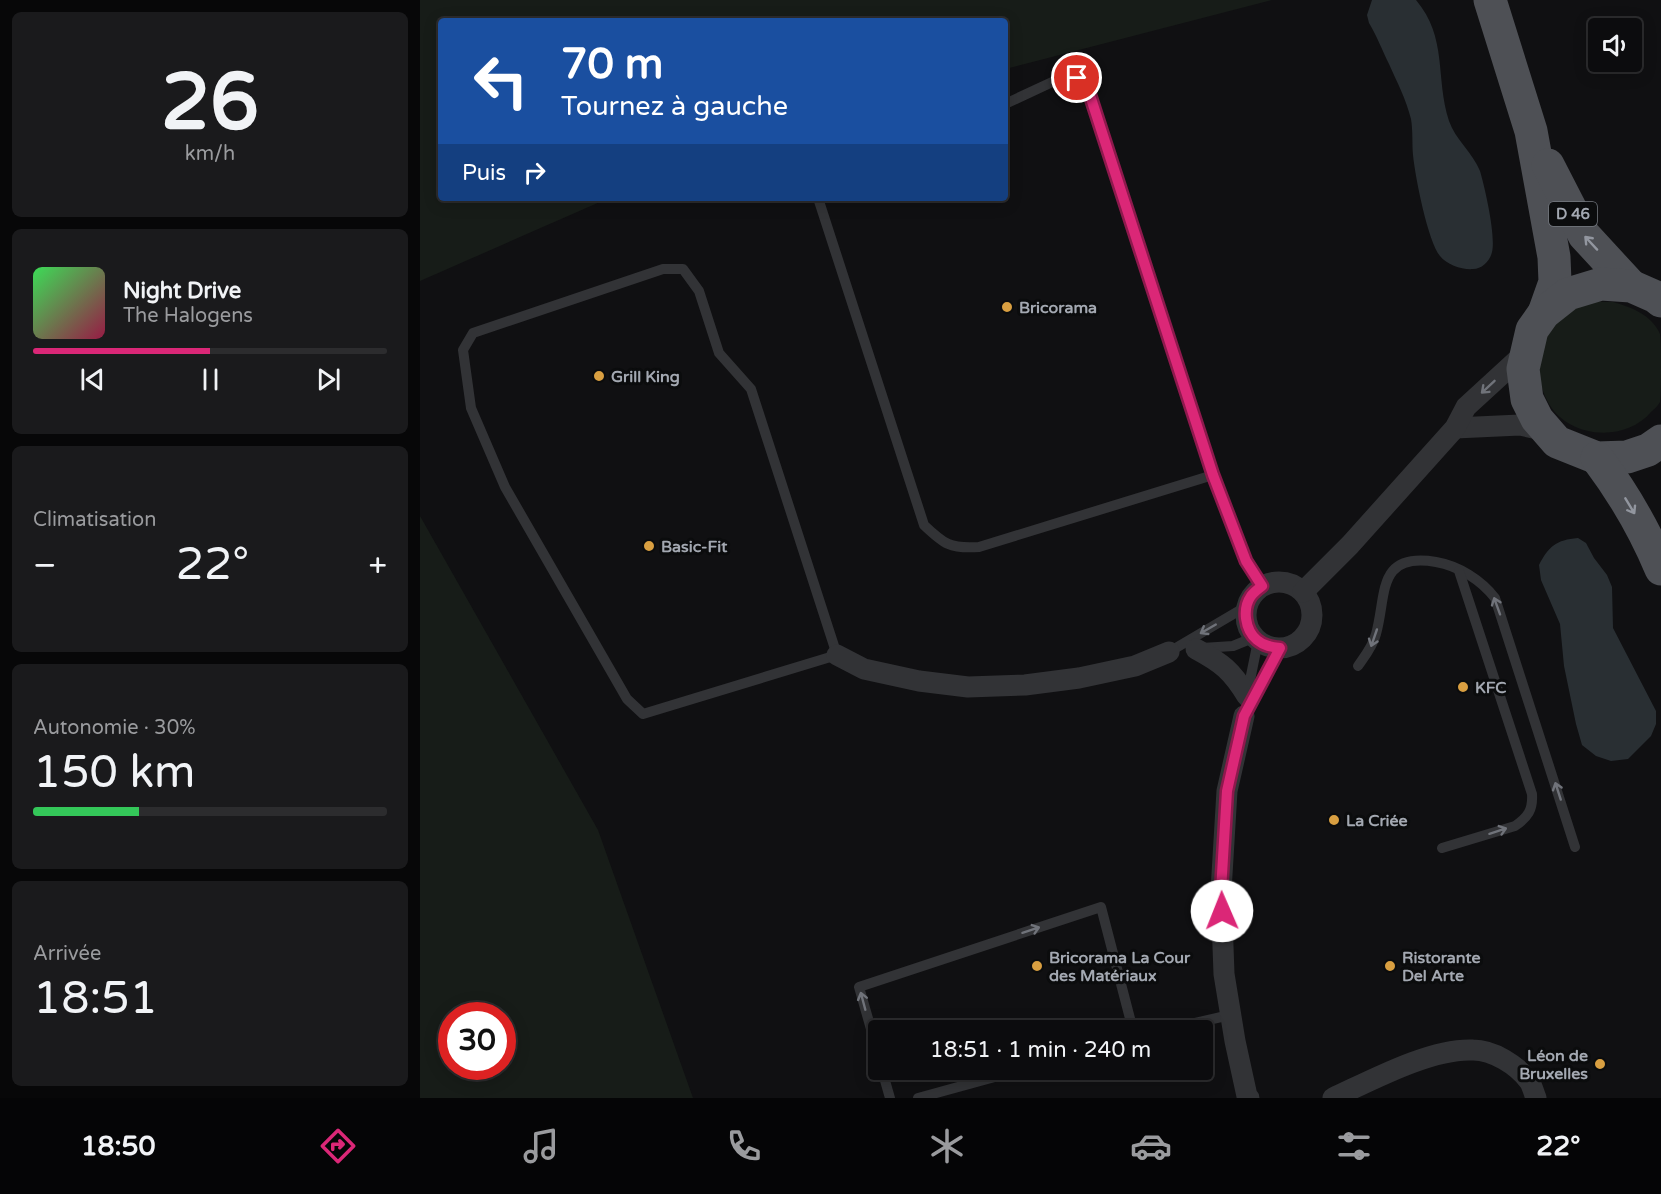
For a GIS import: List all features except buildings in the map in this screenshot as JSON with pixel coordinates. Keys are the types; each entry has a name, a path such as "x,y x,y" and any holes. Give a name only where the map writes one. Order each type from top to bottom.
{"main road":[{"name":"D 46","path":"1490,0 1531,131 1554,257 1555,282 1544,313"},
{"name":"D 46","path":"1531,131 1584,235 1631,286"},
{"path":"1661,301 1631,286 1601,284 1568,294 1544,313 1532,330 1522,369 1527,399 1537,419 1557,442 1597,458 1627,457 1648,450 1661,441"},
{"path":"1597,458 1618,486 1646,533 1661,569"}],"street":[{"path":"1303,592 1350,545 1455,428 1466,406 1527,350"},
{"path":"1455,428 1520,425 1547,431"},
{"path":"1276,581 1290,584 1303,592 1310,603 1312,617 1308,631 1300,639 1280,648 1268,646 1256,639 1248,628 1245,612 1250,597 1262,586 1276,581"},
{"path":"1196,649 1220,662 1237,680 1246,706 1227,791 1221,891 1224,974 1234,1041 1247,1096 1250,1098"},
{"path":"837,655 864,669 919,681 968,687 1025,685 1079,678 1135,666 1169,652"},
{"path":"1333,1098 1401,1067 1442,1054 1474,1050 1502,1058 1530,1082 1536,1098"}],"lane":[{"path":"1008,103 1063,77 1077,78 1087,86 1213,475 1246,561 1262,586"},
{"path":"819,201 924,525 939,538 958,549 979,547 1213,475"},
{"path":"663,269 683,269 699,291 719,352 751,388 837,655 643,714 627,699 505,487 471,408 463,350 473,333 663,269"},
{"path":"1358,666 1369,651 1376,633 1384,585 1391,573 1401,565 1420,560 1440,563 1473,577 1486,587 1495,598 1575,847"},
{"path":"1442,848 1515,826 1526,819 1533,806 1532,794 1459,571"},
{"path":"1169,652 1247,606"},
{"path":"1169,652 1233,646 1256,639 1246,706"},
{"path":"1246,706 1280,648"},
{"path":"869,1020 860,987 1101,908 1130,1020"},
{"path":"1208,1020 1230,1015"},
{"path":"885,1080 890,1098"},
{"path":"918,1098 984,1080"}],"shaded area":[{"path":"420,0 1272,0 1008,68 1008,18 438,18 438,201 602,201 420,281"},
{"path":"1372,0 1416,0 1433,29 1449,121 1455,134 1477,164 1487,200 1493,245 1489,258 1479,268 1465,269 1455,266 1443,259 1435,249 1416,178 1409,112 1369,23 1367,15"},
{"path":"1613,302 1634,309 1646,317 1660,334 1660,402 1640,422 1626,429 1596,432 1581,429 1556,413 1547,400 1542,385 1539,370 1540,355 1551,328 1561,317 1590,303"},
{"path":"420,516 598,830 693,1098 420,1098"},
{"path":"1578,538 1586,543 1607,575 1612,587 1613,628 1656,711 1656,724 1651,736 1628,759 1611,761 1596,756 1582,745 1564,666 1560,624 1541,580 1539,565 1546,553 1559,542"}],"place":[{"name":"Bricorama","path":"1007,307"},
{"name":"Grill King","path":"599,376"},
{"name":"Basic-Fit","path":"649,546"},
{"name":"KFC","path":"1463,687"},
{"name":"La Criée","path":"1334,820"},
{"name":"Bricorama La Cour des Matériaux","path":"1037,966"},
{"name":"Ristorante Del Arte","path":"1390,966"},
{"name":"Léon de Bruxelles","path":"1600,1064"}],"route":[{"path":"1077,78 1087,86 1213,475 1236,539 1246,561 1262,586 1250,597 1245,612 1248,628 1258,641 1280,648 1244,716 1227,791 1221,891 1222,911"}]}
